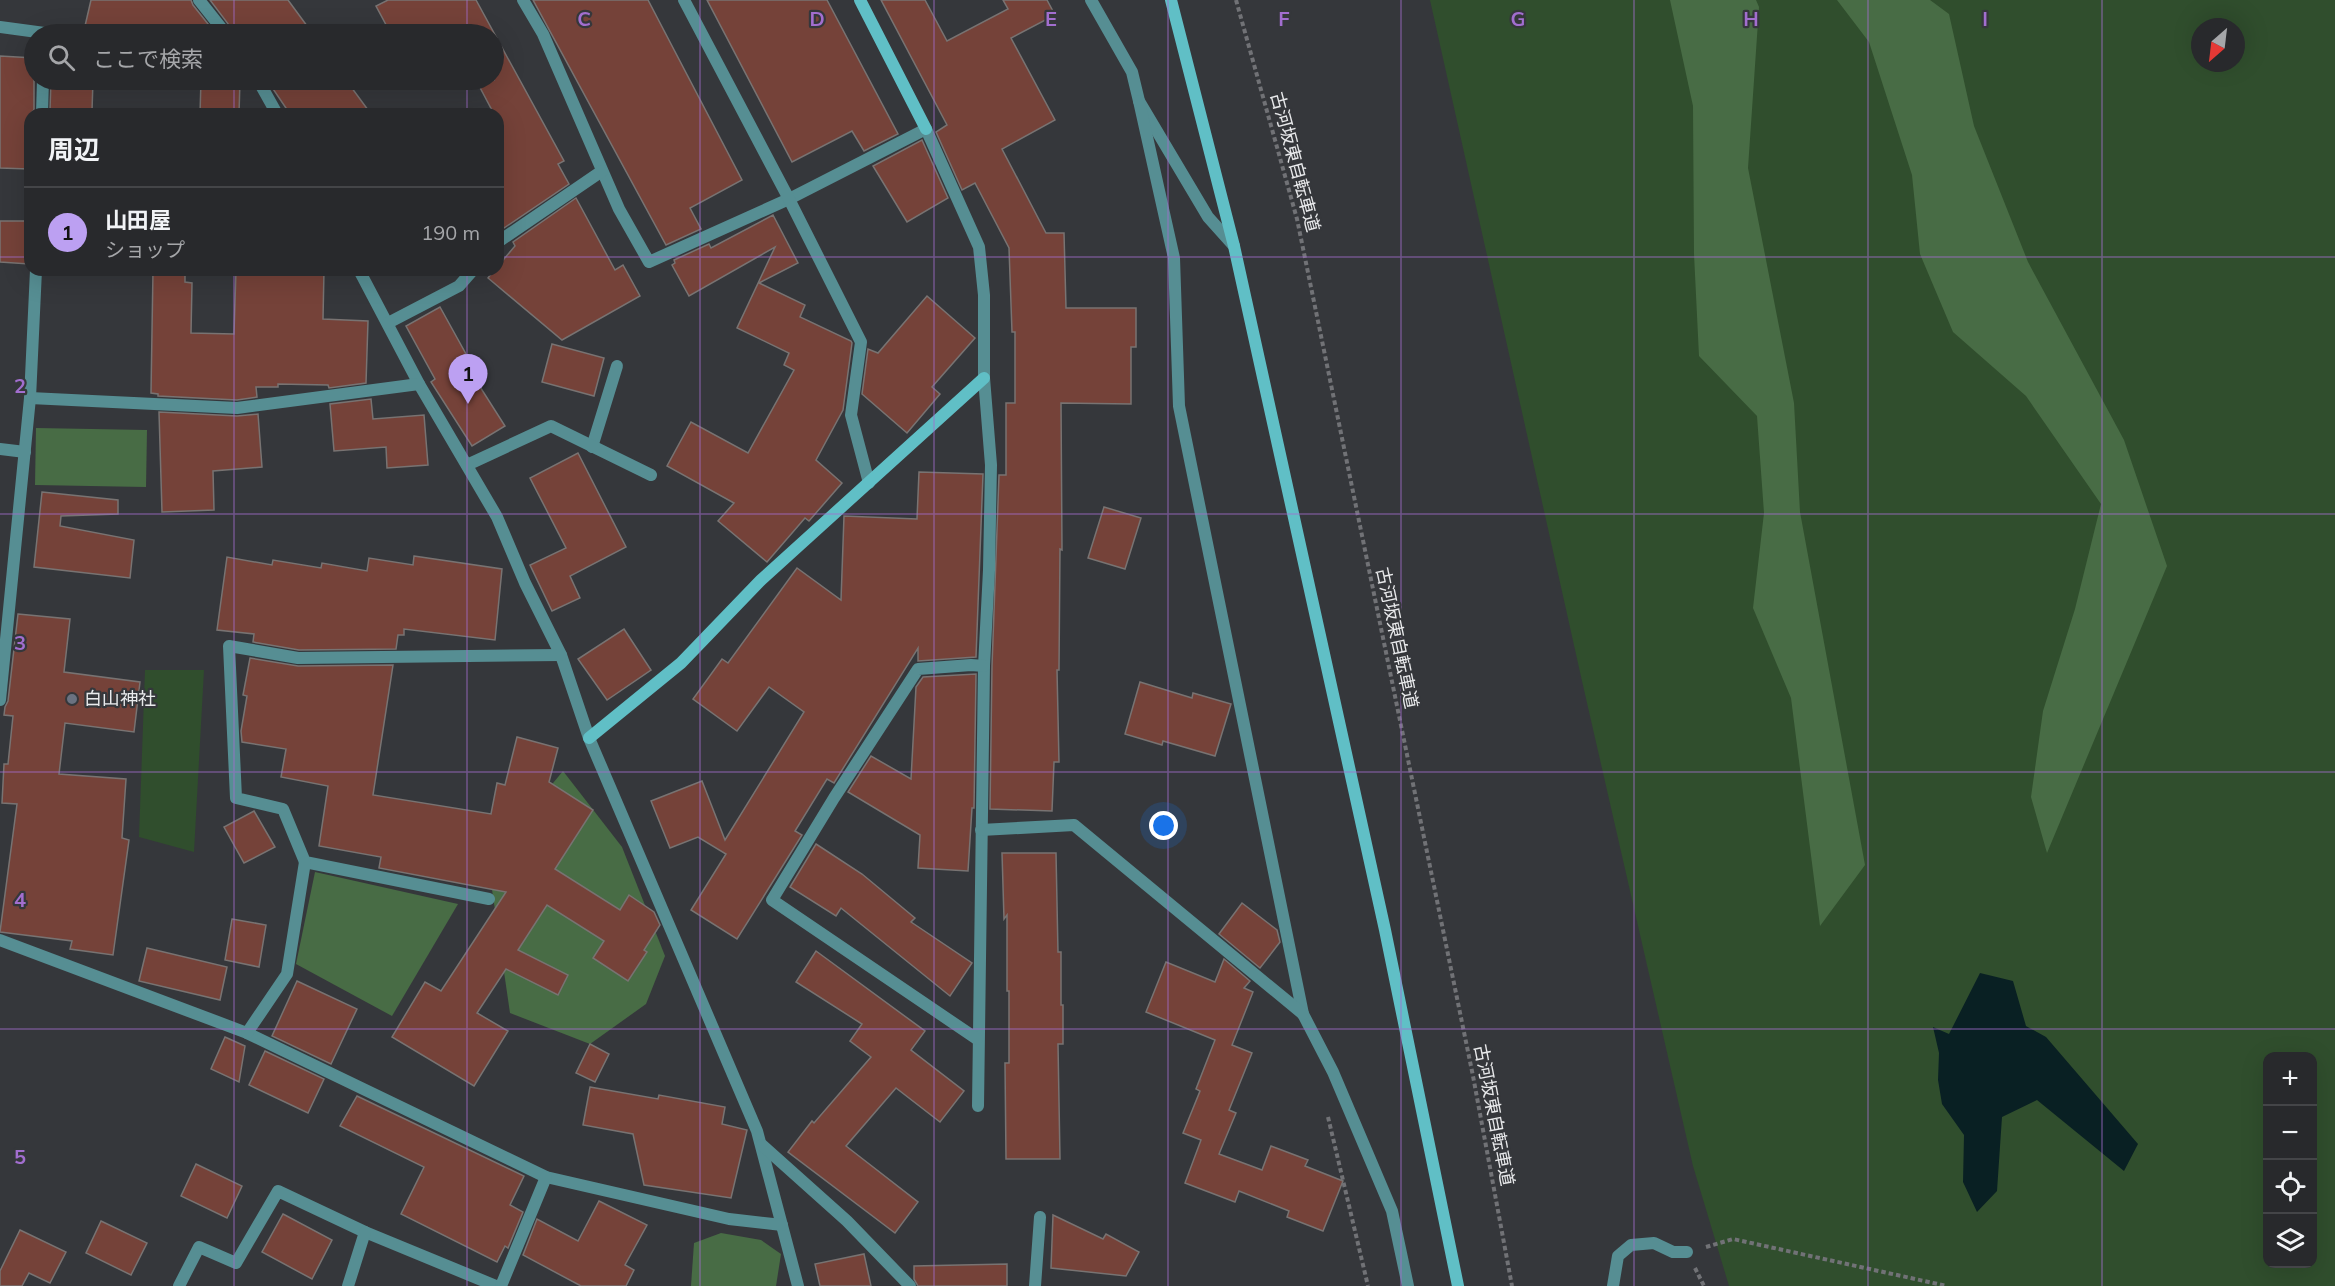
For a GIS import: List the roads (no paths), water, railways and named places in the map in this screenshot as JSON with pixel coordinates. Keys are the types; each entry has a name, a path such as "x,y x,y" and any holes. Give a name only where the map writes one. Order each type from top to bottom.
{"street":[{"path":"199,0 218,24"},
{"path":"523,0 543,34 619,209 650,262 789,199 926,129"},
{"path":"684,0 861,342 851,415 869,483"},
{"path":"860,0 926,129 980,247 984,295 984,378 991,465 984,666 977,1039 978,1106"},
{"path":"1091,0 1132,72 1174,258 1179,406 1303,1014 1333,1072 1392,1211 1408,1286"},
{"path":"1171,0 1234,246 1385,930 1458,1286"},
{"path":"0,27 24,31"},
{"path":"42,108 43,90"},
{"path":"264,90 274,108"},
{"path":"1139,101 1208,217 1234,246"},
{"path":"504,238 602,171"},
{"path":"0,700 30,398 36,276"},
{"path":"362,276 419,384 497,516 525,583 561,655 589,738 757,1131 798,1286"},
{"path":"388,323 459,286 468,276"},
{"path":"592,447 617,366"},
{"path":"589,738 681,663 761,580 984,378"},
{"path":"30,398 237,408 419,384"},
{"path":"467,465 551,426 651,475"},
{"path":"0,449 25,452"},
{"path":"247,1033 287,974 305,862 283,809 236,798 229,646 298,658 561,655"},
{"path":"977,1039 772,900 834,798 918,669 984,666"},
{"path":"981,830 1074,825 1303,1014"},
{"path":"305,862 489,899"},
{"path":"0,940 247,1033 546,1178 729,1219 782,1225"},
{"path":"761,1145 847,1221 910,1286"},
{"path":"501,1286 546,1178"},
{"path":"179,1286 199,1247 236,1263 278,1191 366,1232 496,1286"},
{"path":"1035,1286 1040,1217"},
{"path":"348,1286 366,1232"},
{"path":"1613,1286 1618,1257 1631,1245 1654,1243 1673,1252 1687,1252"}],"water":[{"path":"1980,973 2013,981 2026,1026 2046,1037 2138,1144 2124,1171 2037,1100 2002,1117 1997,1191 1977,1212 1963,1182 1964,1135 1942,1104 1938,1080 1939,1053 1933,1027 1949,1034"}],"place":[{"name":"山田屋","path":"468,404"},
{"name":"白山神社","path":"72,699"}]}
